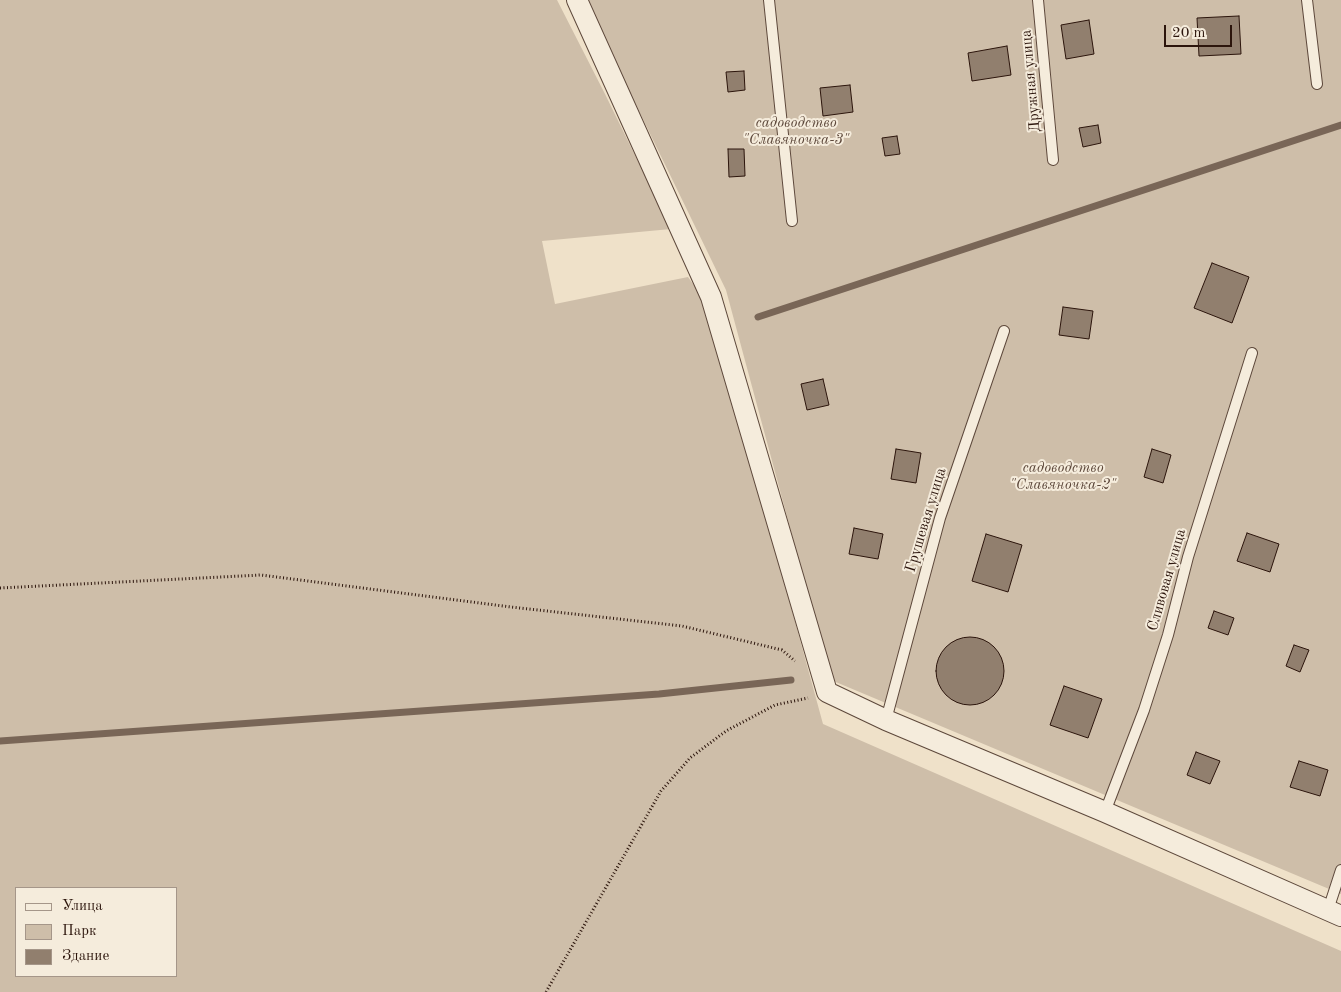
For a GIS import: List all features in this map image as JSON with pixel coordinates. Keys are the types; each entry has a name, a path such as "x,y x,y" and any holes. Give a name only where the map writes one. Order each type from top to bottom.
{"street":[{"path":"577,0 711,296 827,692 886,720 1105,812 1334,913"}],"lane":[{"path":"770,0 792,221"},
{"name":"Дружная улица","path":"1038,0 1053,160"},
{"path":"1307,0 1316,84"},
{"name":"Грушевая улица","path":"886,720 940,518 1004,331"},
{"name":"Сливовая улица","path":"1105,812 1144,710 1168,634 1188,557 1252,353"},
{"path":"1334,913 1341,870"}],"path":[{"path":"0,588 261,575 512,607 682,626 782,650 797,662"},
{"path":"546,992 661,791 690,758 726,731 775,705 827,692"}],"green space":[{"path":"0,0 557,0 671,229 542,241 555,304 688,277 709,306 823,724 1341,951 1341,992 0,992"},
{"name":"садоводство \"Славяночка-2\"","path":"585,0 1341,0 1341,894 831,680 726,290"}],"building":[{"path":"1239,16 1241,54 1199,56 1197,18"},
{"path":"1089,20 1094,54 1066,59 1061,25"},
{"path":"1007,46 1011,75 972,81 968,53"},
{"path":"744,71 745,90 728,92 726,72"},
{"path":"850,85 853,112 823,116 820,88"},
{"path":"1098,125 1101,143 1083,147 1079,128"},
{"path":"897,136 900,154 885,156 882,138"},
{"path":"728,149 744,149 745,176 729,177"},
{"path":"1212,263 1249,277 1232,323 1194,308"},
{"path":"1063,307 1093,311 1089,339 1059,335"},
{"path":"823,379 829,405 807,410 801,384"},
{"path":"896,449 921,453 916,483 891,479"},
{"path":"1152,449 1171,455 1163,483 1144,477"},
{"path":"854,528 883,534 878,559 849,554"},
{"path":"1247,533 1279,544 1270,572 1237,561"},
{"path":"986,534 1022,545 1008,592 972,581"},
{"path":"1214,611 1234,618 1228,635 1208,628"},
{"path":"970,637 983,640 994,647 1001,658 1004,671 1001,684 994,695 983,702 970,705 957,702 946,695 939,684 936,671 939,658 946,647 957,640"},
{"path":"1294,645 1309,650 1300,672 1286,666"},
{"path":"1064,686 1102,699 1088,738 1050,725"},
{"path":"1196,752 1220,761 1210,784 1187,775"},
{"path":"1299,761 1328,770 1320,796 1290,787"}],"waterway":[{"path":"758,317 1341,125"},
{"path":"0,741 659,694 791,680"}],"park label":[{"name":"садоводство \"Славяночка-3\"","path":"796,132"}]}
